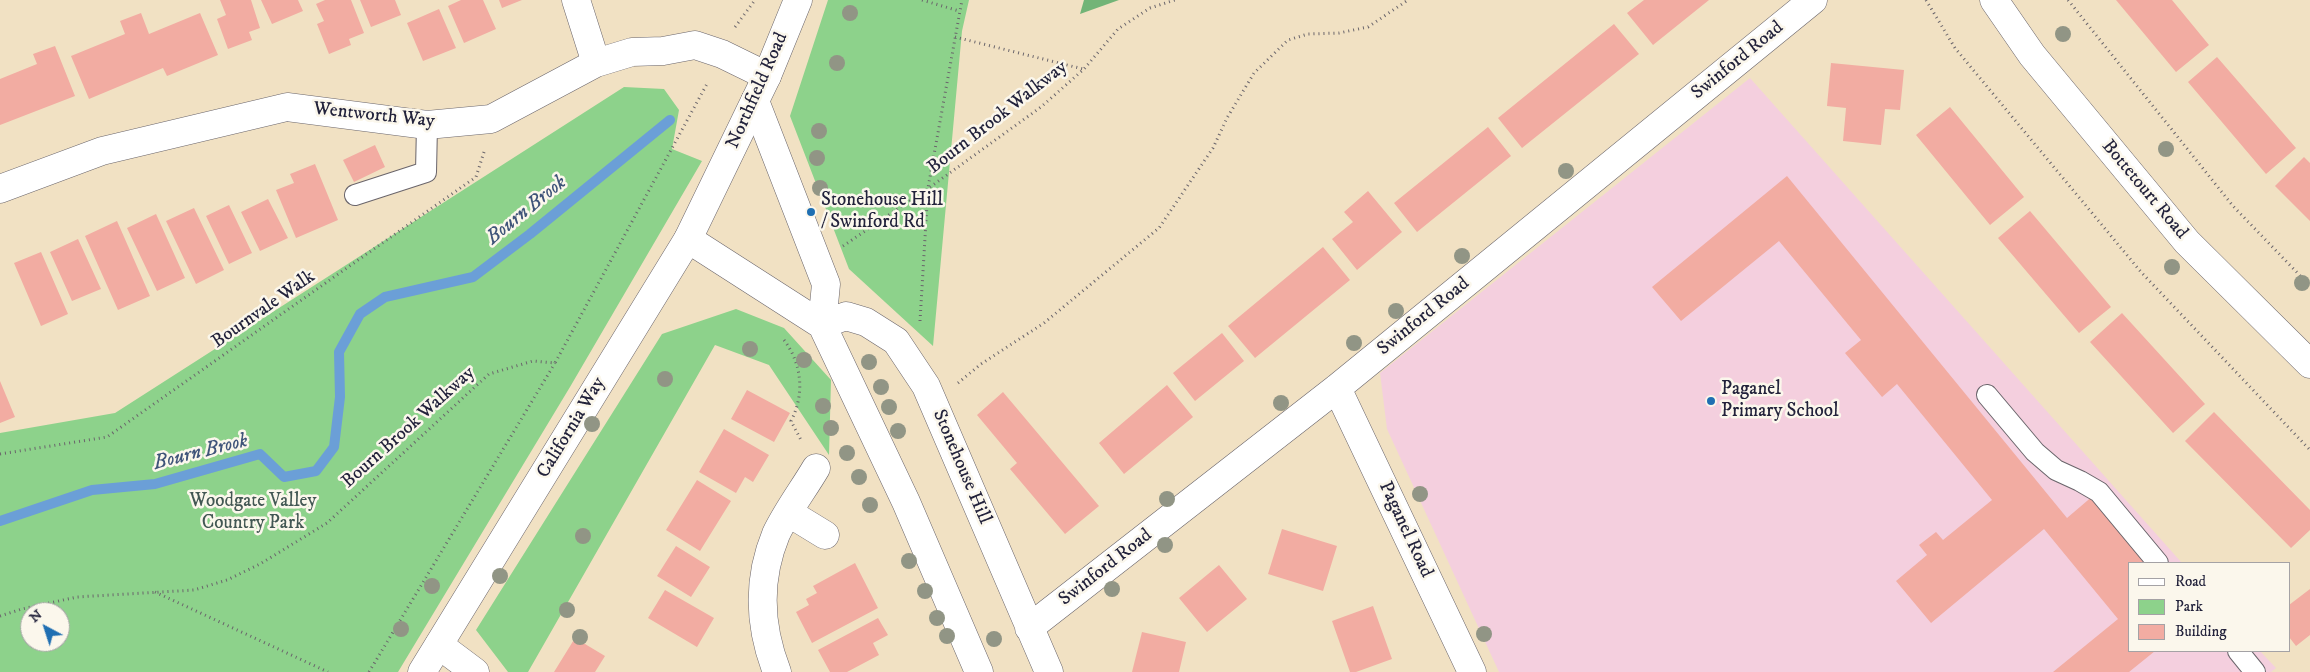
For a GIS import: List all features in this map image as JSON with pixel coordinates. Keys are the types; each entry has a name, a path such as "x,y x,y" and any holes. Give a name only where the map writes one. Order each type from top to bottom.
{"street":[{"path":"576,0 596,62"},
{"name":"Northfield Road","path":"716,181 767,76 798,0"},
{"name":"Swinford Road","path":"1029,628 1337,388 1813,0"},
{"name":"Bottetourt Road","path":"1994,0 2032,55 2187,242 2310,364"},
{"name":"Wentworth Way","path":"0,189 102,151 288,107 427,125 491,120 596,62 632,52 663,52 695,45 722,54 767,76"},
{"path":"755,101 826,284 822,325 906,502 979,672"},
{"name":"California Way","path":"422,672 688,239 716,181"},
{"path":"688,239 822,325"},
{"name":"Stonehouse Hill","path":"822,325 846,316 866,322 896,341 926,386 1049,672"},
{"name":"Paganel Road","path":"1337,388 1472,672"},
{"path":"777,672 769,652 761,612 764,568 777,533 816,468"},
{"path":"789,513 825,535"},
{"path":"439,645 474,672"}],"lane":[{"path":"356,195 426,172 427,125"},
{"path":"1988,394 2035,452 2056,470 2099,492 2157,562"},
{"path":"2239,652 2255,672"}],"path":[{"path":"734,28 755,0"},
{"path":"922,0 959,11"},
{"path":"919,331 928,188 962,0"},
{"name":"Bourn Brook Walkway","path":"837,251 1041,107 1084,69 1118,29 1150,8 1175,0"},
{"path":"956,385 981,364 1044,323 1159,228 1213,148 1227,118 1254,72 1288,40 1308,34 1340,33 1368,27 1408,0"},
{"path":"1926,0 1955,48 2141,272 2310,450"},
{"path":"2068,0 2233,206 2310,286"},
{"name":"Bourn Brook Walkway","path":"955,37 1084,69"},
{"path":"369,672 555,363 703,93"},
{"name":"Bournvale Walk","path":"0,454 108,436 476,177 491,120"},
{"path":"816,468 791,421 798,409 800,393 799,374 791,350 783,338 822,325"},
{"name":"Bourn Brook Walkway","path":"0,616 22,609 77,597 194,590 227,580 260,564 327,523 489,374 533,361 555,363"},
{"path":"154,592 328,672"}],"shaded area":[{"name":"Paganel Primary School","path":"1750,78 2181,562 2128,562 2128,652 2261,652 2276,668 2271,672 1499,672 1387,429 1380,373"}],"green space":[{"path":"828,0 969,0 962,31 933,346 849,269 790,116"},
{"path":"1084,0 1119,0 1080,14"},
{"name":"Woodgate Valley Country Park","path":"624,87 664,89 679,110 672,149 702,161 570,387 398,672 0,672 0,433 115,413"},
{"path":"736,309 784,328 831,380 829,455 769,365 715,345 528,672 508,672 476,630 662,334"}],"building":[{"path":"220,0 251,0 260,28 249,32 252,40 228,49 217,19 226,15"},
{"path":"261,0 298,0 303,11 272,24"},
{"path":"325,0 351,0 364,33 349,39 351,45 329,54 317,24 324,21 316,4"},
{"path":"360,0 395,0 401,15 371,27"},
{"path":"461,0 483,0 496,29 464,43 448,6"},
{"path":"499,0 522,0 502,8"},
{"path":"1644,0 1709,0 1653,45 1627,13"},
{"path":"2116,0 2172,0 2209,45 2176,72"},
{"path":"439,9 456,48 423,61 407,23"},
{"path":"141,13 149,34 200,13 218,55 167,76 163,68 89,99 71,56 125,34 120,21"},
{"path":"1614,24 1639,54 1522,148 1498,118"},
{"path":"55,46 75,96 0,125 0,79 37,64 33,54"},
{"path":"2217,57 2296,148 2266,174 2188,82"},
{"path":"1831,63 1904,70 1900,110 1885,109 1881,145 1843,141 1846,108 1827,106"},
{"path":"1950,107 2024,197 1990,225 1916,135"},
{"path":"1488,127 1511,156 1417,232 1394,203"},
{"path":"375,145 385,167 354,182 343,160"},
{"path":"2304,157 2310,163 2310,221 2275,186"},
{"path":"315,164 338,220 296,238 276,190 294,183 290,174"},
{"path":"1787,176 2067,518 2094,495 2149,562 2128,562 2128,652 2154,652 2129,672 2053,672 2118,619 2044,529 1931,623 1896,581 1927,555 1919,545 1936,532 1943,540 1992,500 1897,384 1882,397 1845,353 1861,340 1779,241 1681,321 1652,287"},
{"path":"1368,191 1402,232 1357,270 1332,239 1353,222 1344,212"},
{"path":"268,199 288,238 260,251 241,212"},
{"path":"229,205 252,253 229,264 206,216"},
{"path":"194,208 224,270 196,284 166,221"},
{"path":"2030,211 2111,307 2079,333 1998,238"},
{"path":"156,214 185,278 157,291 127,228"},
{"path":"117,221 150,296 118,310 85,236"},
{"path":"78,239 101,289 72,301 50,252"},
{"path":"1323,247 1350,280 1255,358 1228,326"},
{"path":"41,252 68,314 41,326 14,263"},
{"path":"2122,313 2205,404 2173,433 2090,342"},
{"path":"1222,333 1244,361 1195,401 1173,373"},
{"path":"0,381 15,417 0,423"},
{"path":"1167,385 1193,417 1124,474 1099,443"},
{"path":"747,390 790,413 774,442 731,419"},
{"path":"1003,392 1099,506 1065,534 1010,469 1017,463 977,415"},
{"path":"2214,412 2310,510 2310,530 2291,548 2185,441"},
{"path":"724,429 769,455 753,482 745,477 736,493 699,472"},
{"path":"697,480 731,501 700,551 666,530"},
{"path":"1282,529 1337,546 1323,591 1268,574"},
{"path":"676,546 710,567 691,597 657,576"},
{"path":"855,563 878,608 812,643 796,612 809,605 806,599 817,593 813,586"},
{"path":"1219,565 1247,599 1207,632 1179,598"},
{"path":"2310,589 2310,635 2296,646 2290,638 2290,604"},
{"path":"665,590 714,618 697,647 648,618"},
{"path":"1373,606 1392,659 1356,672 1350,672 1332,621"},
{"path":"878,618 888,635 873,643 879,655 847,672 830,672 818,650"},
{"path":"1142,632 1186,642 1179,672 1132,672"},
{"path":"575,638 605,656 595,672 554,672"}],"waterway":[{"name":"Bourn Brook","path":"0,521 92,490 155,484 260,454 284,477 316,471 334,447 340,397 339,352 360,314 385,297 473,277 530,234 670,120"}],"place":[{"name":"Stonehouse Hill / Swinford Rd","path":"811,212"},
{"name":"Paganel Primary School","path":"1711,401"}]}
